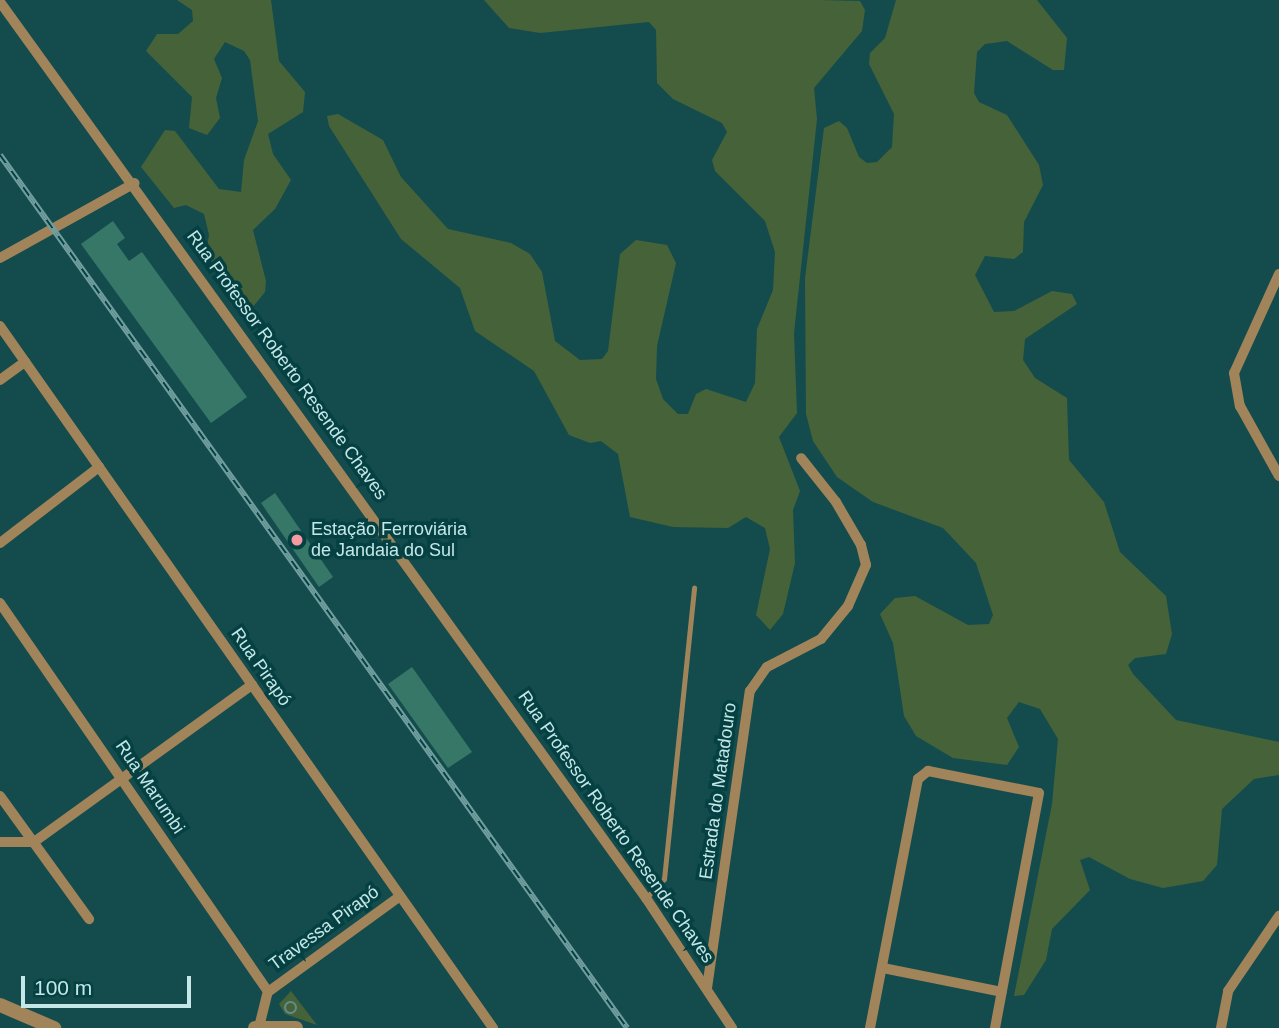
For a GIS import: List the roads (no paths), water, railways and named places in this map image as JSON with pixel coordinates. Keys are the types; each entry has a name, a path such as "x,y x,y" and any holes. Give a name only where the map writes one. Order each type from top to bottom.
{"street":[{"name":"Rua Professor Roberto Resende Chaves","path":"0,2 135,183 646,898 732,1028"},
{"path":"0,258 135,183"},
{"path":"1279,274 1234,373 1240,406 1279,476"},
{"name":"Rua Pirapó","path":"0,326 493,1028"},
{"path":"0,380 25,362"},
{"name":"Estrada do Matadouro","path":"707,988 750,691 767,667 821,639 848,606 866,565 861,545 836,502 801,458"},
{"path":"0,543 99,467"},
{"name":"Rua Marumbi","path":"0,603 122,775 268,992"},
{"path":"0,842 34,842 122,775 252,685"},
{"path":"870,1028 918,779 928,771 1039,793 995,1028"},
{"path":"0,796 89,919"},
{"name":"Travessa Pirapó","path":"257,1027 268,992 400,896"},
{"path":"1221,1028 1228,991 1279,916"},
{"path":"883,968 1002,992"},
{"path":"0,1005 54,1028"},
{"path":"257,1027 296,1028"}],"lane":[{"path":"646,898 664,879 694,588"}],"railway":[{"path":"0,155 627,1028"}],"place":[{"name":"Estação Ferroviária de Jandaia do Sul","path":"297,540"}]}
